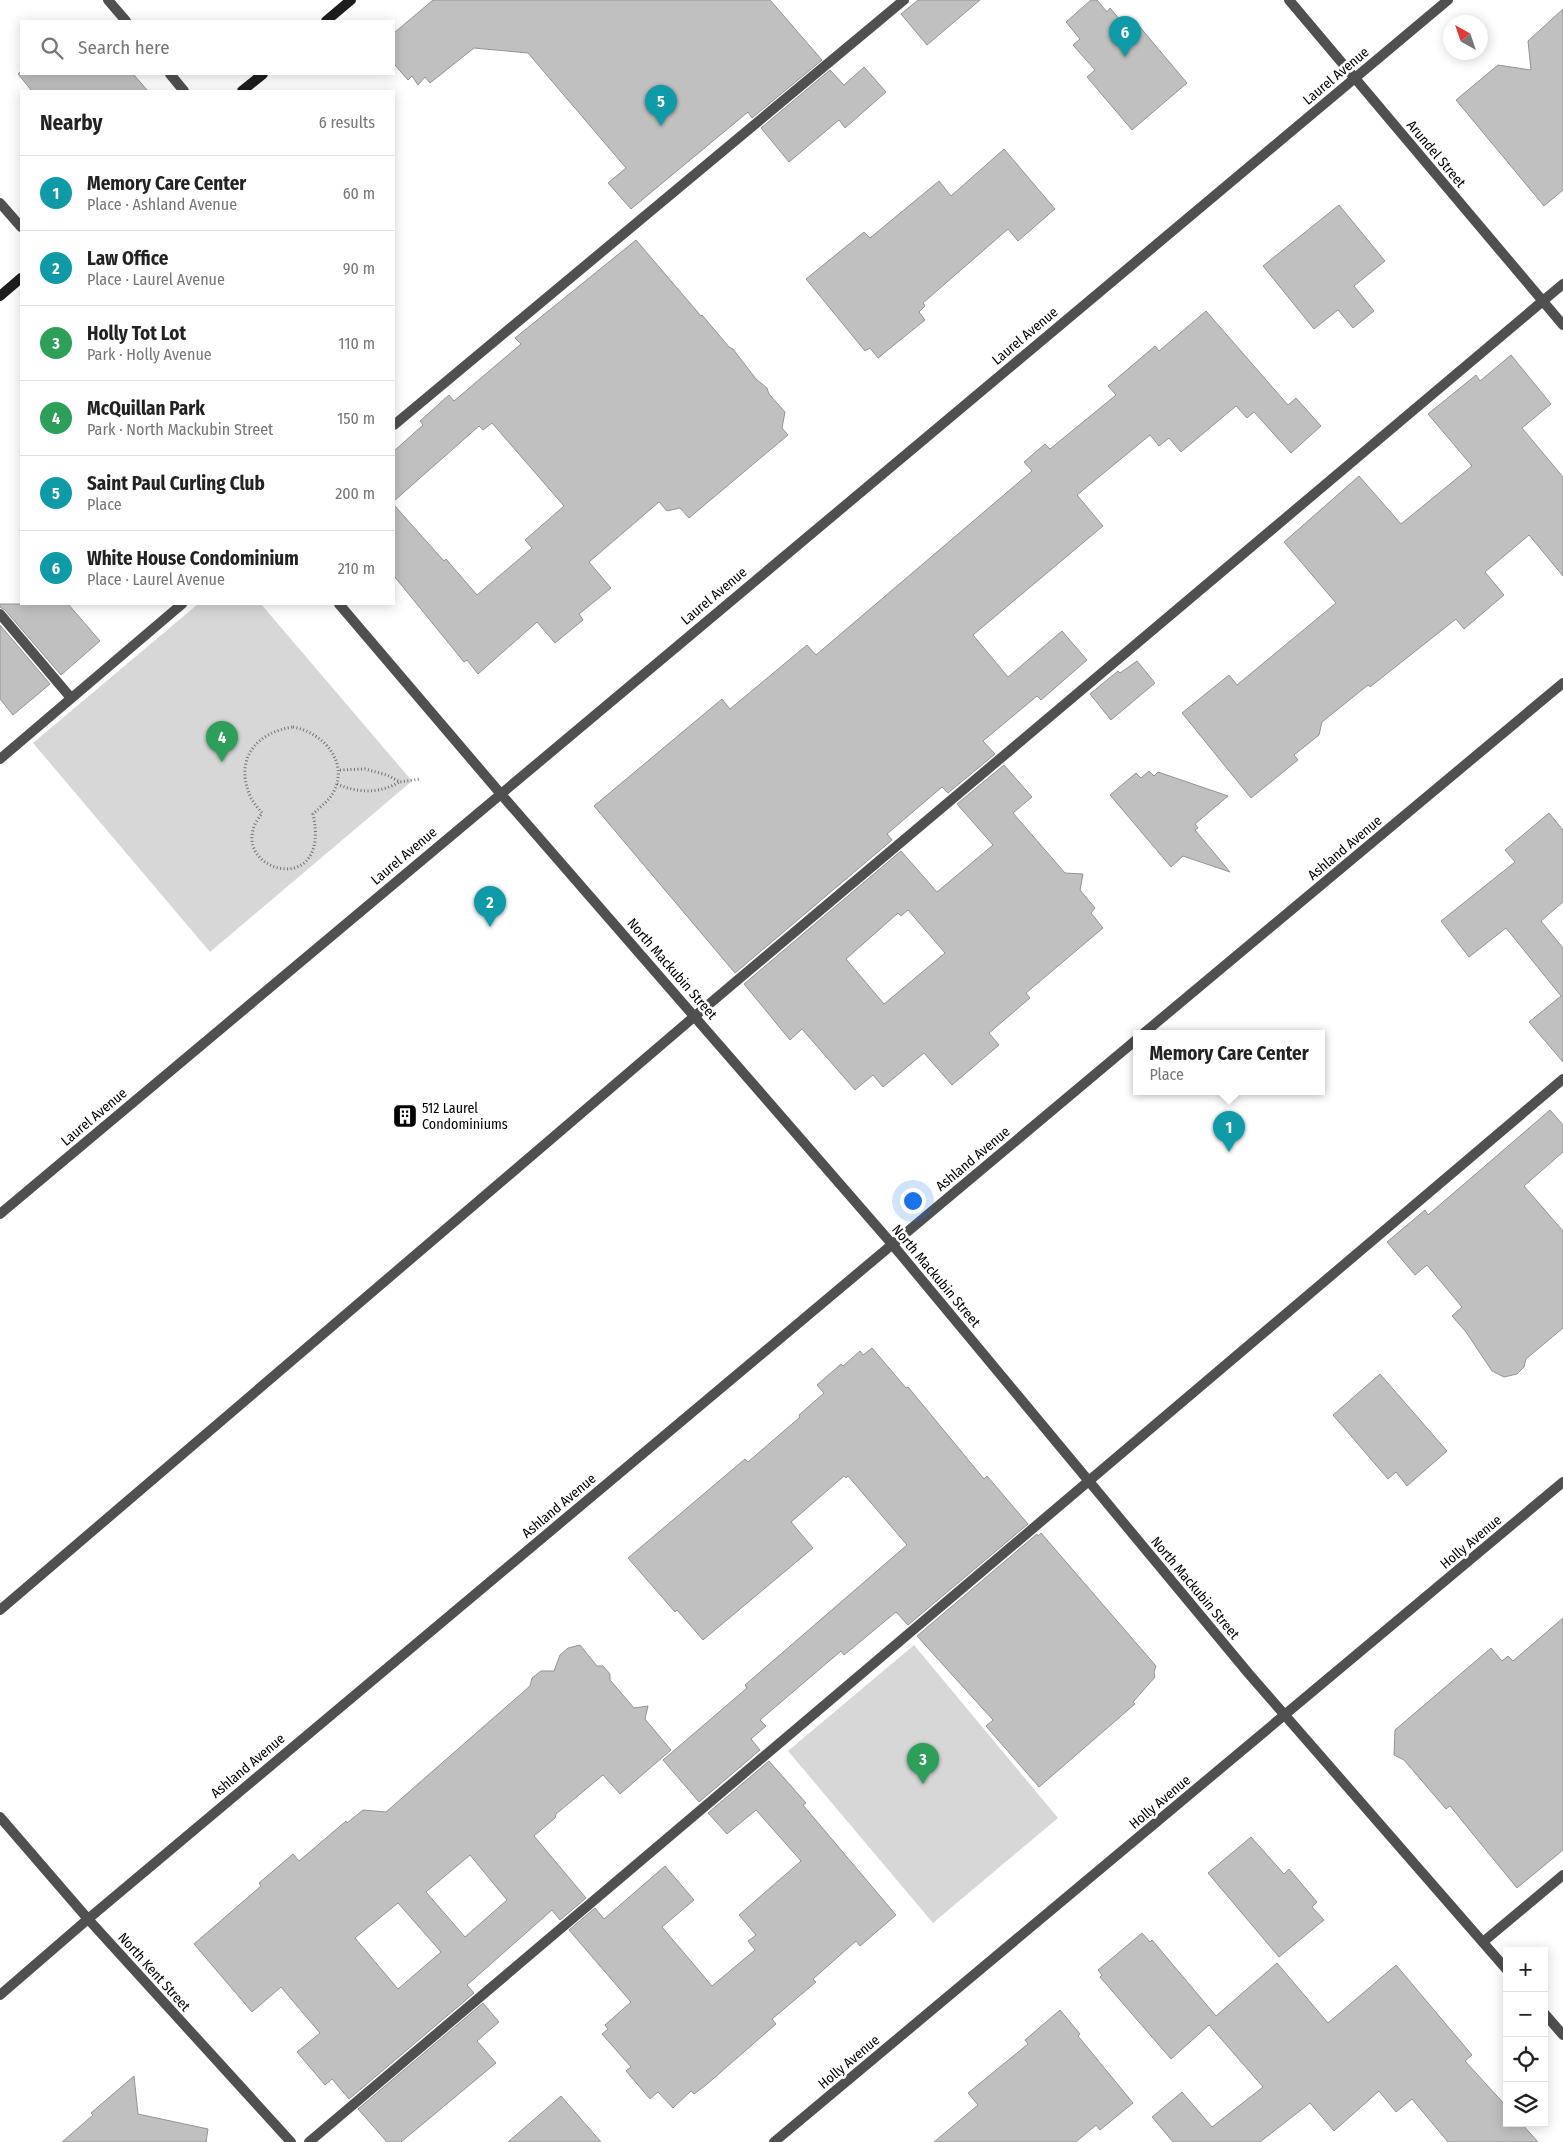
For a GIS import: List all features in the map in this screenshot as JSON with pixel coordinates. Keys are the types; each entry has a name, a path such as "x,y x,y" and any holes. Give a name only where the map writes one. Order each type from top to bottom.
{"street":[{"path":"108,0 125,20"},
{"path":"327,20 351,0"},
{"path":"395,424 904,0"},
{"name":"Arundel Street","path":"1289,0 1563,325"},
{"name":"Laurel Avenue","path":"0,1214 1448,0"},
{"path":"171,75 183,90"},
{"path":"243,90 262,75"},
{"path":"0,203 20,226"},
{"path":"0,296 20,279"},
{"path":"0,1610 695,1016 1563,284"},
{"path":"0,759 181,605"},
{"name":"North Mackubin Street","path":"340,605 500,793 892,1244 1087,1481 1285,1716 1503,1965"},
{"path":"0,614 71,698"},
{"name":"Ashland Avenue","path":"1148,1030 1563,683"},
{"name":"Ashland Avenue","path":"0,1995 88,1918 1133,1043"},
{"path":"309,2142 1563,1079"},
{"name":"Holly Avenue","path":"774,2142 1563,1482"},
{"name":"North Kent Street","path":"0,1817 88,1918 291,2142"},
{"path":"1483,1942 1563,1875"},
{"path":"1548,2018 1563,2035"}],"path":[{"path":"293,727 307,730 328,748 336,759 340,770 333,793 313,814 317,838 314,850 306,861 297,868 286,870 266,863 258,855 253,842 252,830 262,813 249,795 245,773 246,760 253,748 265,735 280,729 293,727"},
{"path":"340,770 365,769 387,775 400,782"},
{"path":"337,784 344,787 373,791 387,790 400,782 420,779"}],"shaded area":[{"path":"197,605 262,605 412,781 210,952 33,743"},
{"path":"914,1645 1058,1818 933,1923 788,1751"}],"building":[{"path":"433,0 770,0 822,60 752,118 748,112 631,209 608,183 626,168 528,53 474,48 430,83 425,77 418,85 412,76 408,80 395,65 395,32"},
{"path":"918,0 980,0 927,45 901,14"},
{"path":"1091,0 1097,0 1107,12 1110,8 1126,27 1134,20 1187,83 1132,130 1087,77 1095,70 1073,45 1080,39 1066,22"},
{"path":"1563,9 1563,190 1544,206 1456,100 1498,65 1531,70 1528,41"},
{"path":"864,67 886,92 845,128 839,120 789,162 761,128 830,70 844,85"},
{"path":"20,72 20,75 134,75 147,90 31,90 18,74"},
{"path":"1004,149 1055,209 1018,241 1008,229 923,303 925,306 919,312 925,320 878,358 870,348 865,351 806,279 864,232 870,238 939,181 951,196"},
{"path":"1339,205 1385,261 1354,286 1374,311 1353,328 1338,310 1314,329 1263,266"},
{"path":"636,240 701,316 733,349 756,379 767,388 769,394 785,412 782,428 788,435 689,518 680,508 667,511 659,502 589,562 611,588 579,614 583,620 555,643 537,622 478,674 467,660 464,662 395,577 395,506 444,561 446,559 477,595 532,548 525,540 564,506 492,423 483,430 479,426 395,500 395,450 423,425 420,421 449,395 454,401 521,344 515,338"},
{"path":"1206,311 1288,405 1296,398 1321,426 1291,453 1254,412 1247,418 1236,406 1181,452 1169,438 1159,446 1150,435 1077,495 1103,526 973,635 1008,677 1062,631 1087,660 1041,700 1037,696 983,741 995,754 948,793 942,787 887,834 892,840 735,973 594,806 722,699 730,709 807,645 816,655 1032,471 1024,462 1045,444 1050,449 1116,395 1108,386 1155,346 1159,351"},
{"path":"1511,355 1551,404 1522,428 1563,477 1563,576 1529,535 1485,572 1504,595 1464,629 1456,619 1370,687 1368,685 1322,722 1319,735 1294,755 1298,760 1251,798 1182,713 1229,675 1237,685 1336,603 1284,542 1359,476 1401,524 1472,466 1428,414 1476,375 1480,381"},
{"path":"0,604 69,605 100,641 61,675 5,610 0,607"},
{"path":"0,625 50,684 13,715 0,699"},
{"path":"1137,661 1155,683 1111,720 1090,694 1118,671 1120,673"},
{"path":"1004,765 1032,797 1013,813 1065,873 1083,874 1080,890 1095,908 1091,913 1103,928 1026,993 1030,998 989,1033 999,1045 952,1085 924,1053 883,1087 873,1075 855,1090 802,1029 790,1040 744,984 901,851 937,892 993,845 957,804","holes":["908,910 945,953 884,1004 846,959 898,913 901,916"]},
{"path":"1149,771 1154,776 1158,772 1228,796 1195,824 1198,828 1195,830 1230,872 1183,856 1171,867 1110,795 1136,773 1141,778"},
{"path":"1549,813 1563,830 1563,902 1541,921 1563,948 1563,1062 1529,1022 1561,996 1506,928 1469,957 1441,921 1515,862 1505,850"},
{"path":"1550,1110 1563,1125 1563,1152 1524,1186 1563,1231 1563,1328 1526,1359 1524,1367 1517,1374 1504,1377 1492,1371 1466,1332 1452,1316 1462,1307 1427,1265 1415,1275 1387,1242 1425,1210 1428,1215"},
{"path":"872,1348 906,1388 908,1387 984,1479 987,1476 1028,1524 908,1625 896,1612 844,1655 841,1651 760,1720 766,1726 751,1739 760,1750 699,1802 663,1760 747,1688 745,1685 907,1545 848,1476 846,1478 844,1476 791,1522 813,1548 703,1640 677,1610 675,1612 628,1558 745,1459 748,1462 800,1417 799,1415 824,1393 817,1385 841,1364 843,1366 860,1351 863,1355"},
{"path":"1380,1374 1447,1451 1407,1486 1396,1472 1388,1479 1333,1415"},
{"path":"1041,1533 1156,1666 1155,1677 1133,1702 1135,1704 1039,1787 986,1726 993,1720 917,1636 1037,1534 1038,1536"},
{"path":"1563,1618 1563,1850 1517,1888 1450,1806 1446,1809 1404,1760 1394,1755 1395,1730 1491,1648 1502,1661 1508,1656 1513,1661"},
{"path":"580,1645 597,1666 603,1666 610,1674 610,1680 634,1708 648,1706 645,1719 671,1750 620,1794 603,1775 556,1814 555,1818 534,1836 586,1898 560,1920 552,1910 467,1985 474,1993 349,2099 332,2079 325,2085 297,2052 320,2033 281,1987 252,2012 194,1944 261,1886 259,1883 293,1854 299,1861 346,1821 347,1823 363,1810 386,1812 530,1686 532,1678 541,1671 554,1671 560,1655 568,1648","holes":["470,1855 507,1900 465,1937 426,1892","398,1903 441,1952 398,1989 355,1938"]},
{"path":"769,1761 806,1803 803,1805 896,1915 860,1946 856,1941 813,1979 816,1982 772,2019 776,2024 706,2085 694,2094 691,2091 673,2108 658,2092 650,2099 626,2071 631,2067 602,2034 608,2029 605,2025 631,2002 569,1930 595,1908 604,1919 665,1866 694,1900 662,1927 712,1986 755,1950 748,1941 756,1935 739,1915 801,1861 756,1810 727,1834 708,1813"},
{"path":"1251,1837 1284,1874 1289,1869 1317,1902 1312,1907 1324,1920 1279,1957 1208,1873"},
{"path":"1142,1933 1150,1942 1152,1940 1216,2016 1277,1963 1328,2023 1396,1965 1472,2055 1465,2061 1503,2103 1503,2127 1525,2127 1538,2142 1448,2142 1412,2099 1396,2112 1379,2091 1334,2131 1310,2103 1260,2142 1173,2142 1152,2117 1182,2092 1212,2127 1263,2087 1209,2025 1171,2059 1100,1977 1102,1975 1098,1970"},
{"path":"483,2003 499,2022 477,2041 496,2063 401,2142 387,2142 358,2109"},
{"path":"1060,2010 1080,2034 1078,2036 1133,2103 1100,2130 1096,2125 1076,2142 934,2142 978,2105 968,2093 1028,2044 1025,2040"},
{"path":"134,2076 138,2114 208,2129 206,2142 62,2142 93,2115 91,2113"},
{"path":"561,2096 601,2142 508,2142"}],"place":[{"name":"White House Condominium","path":"1125,57"},
{"name":"Saint Paul Curling Club","path":"661,126"},
{"name":"McQuillan Park","path":"222,762"},
{"name":"Law Office","path":"490,927"},
{"name":"512 Laurel Condominiums","path":"405,1116"},
{"name":"Memory Care Center","path":"1229,1152"},
{"name":"Holly Tot Lot","path":"923,1784"}]}
